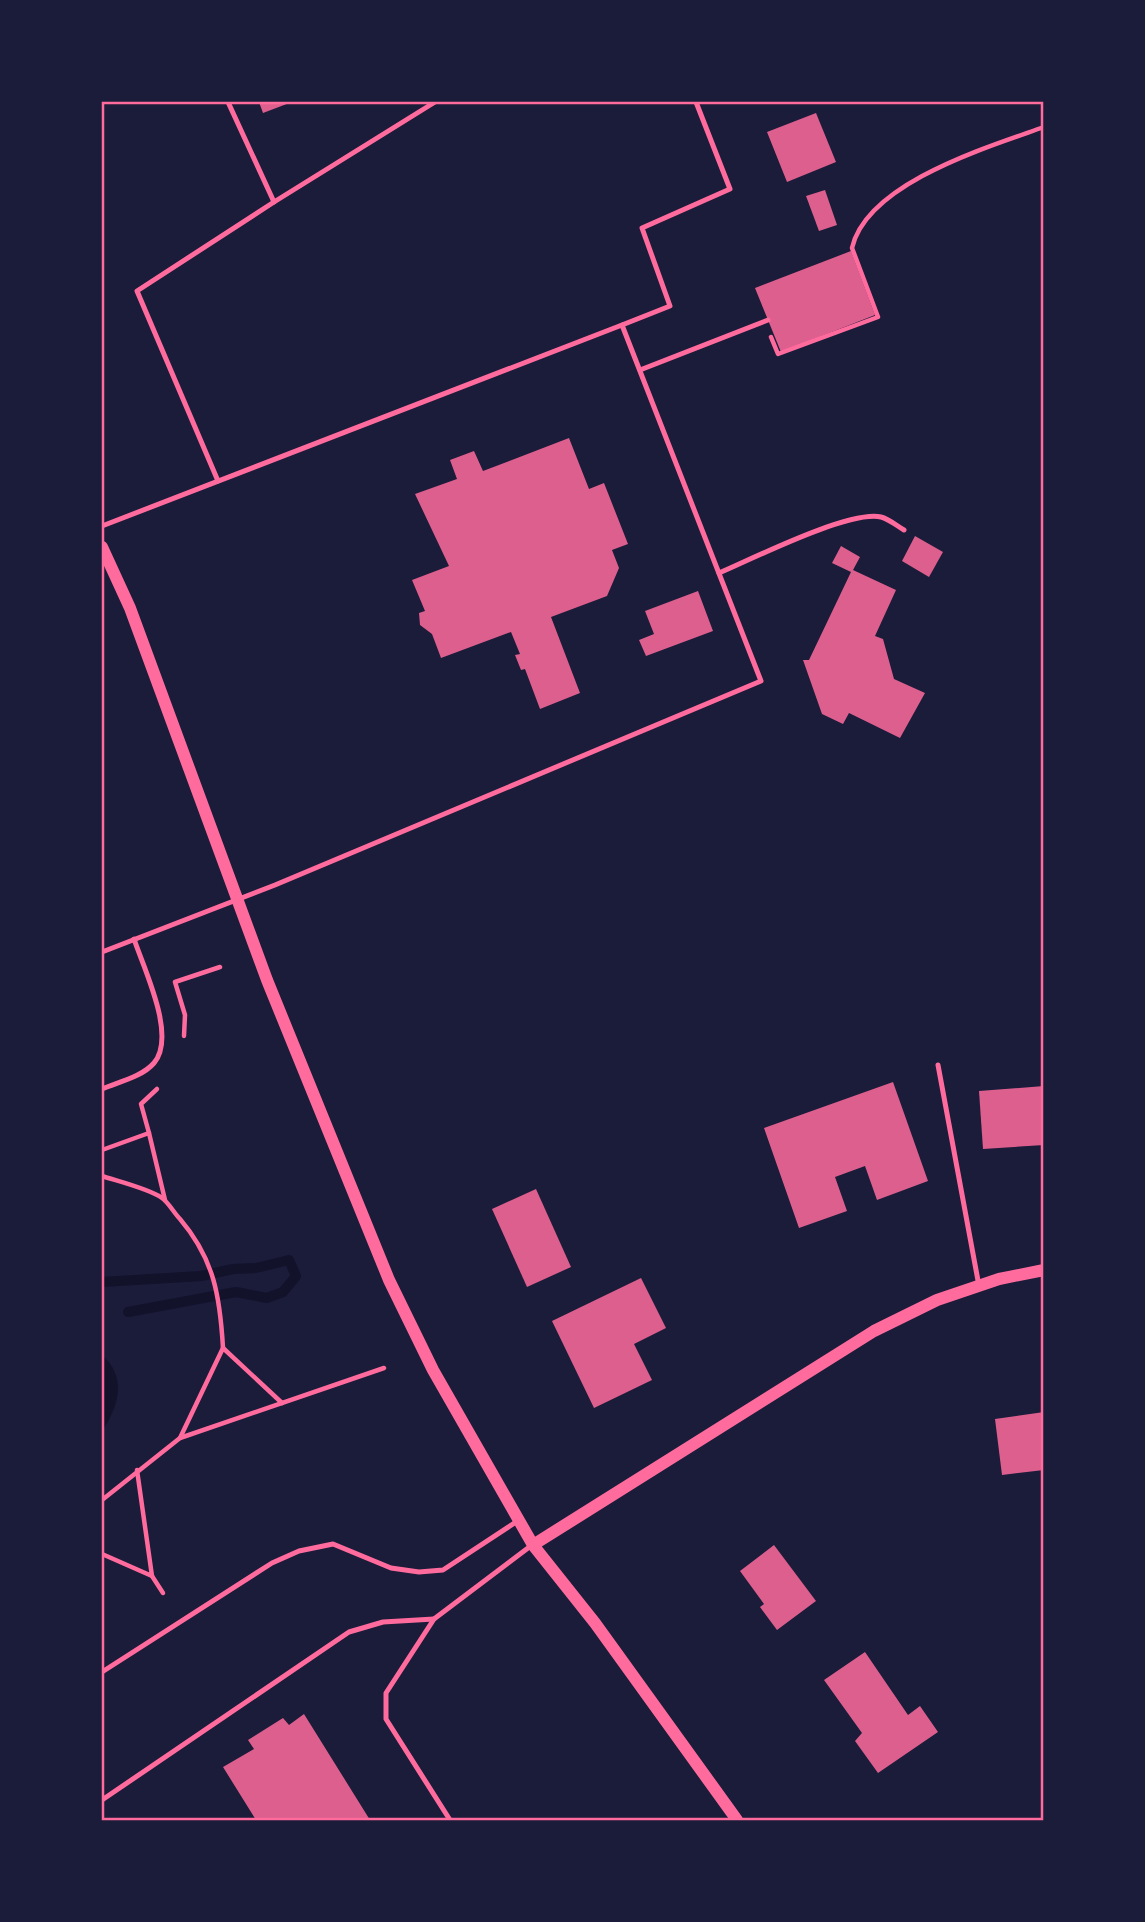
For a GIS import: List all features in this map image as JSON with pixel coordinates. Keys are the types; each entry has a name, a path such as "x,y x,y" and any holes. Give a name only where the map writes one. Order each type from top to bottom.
{"street":[{"path":"102,547 133,616 267,980 389,1280 433,1370 533,1545 595,1623 737,1821"},
{"path":"533,1545 874,1331 937,1300 979,1286 1044,1270"}],"lane":[{"path":"228,102 274,202"},
{"path":"218,481 137,291 435,102"},
{"path":"102,526 670,306 642,228 730,189 696,102"},
{"path":"640,370 766,320"},
{"path":"102,952 275,885 761,681 622,325"},
{"path":"719,573 836,523 862,516 882,517 904,530"},
{"path":"102,1089 142,1072 154,1063 161,1051 163,1035 160,1014 134,939"},
{"path":"938,1065 979,1286"},
{"path":"102,1672 272,1563 299,1551 333,1544 391,1568 419,1572 443,1570 519,1520"},
{"path":"450,1821 386,1719 386,1693 434,1619 533,1545"},
{"path":"102,1800 349,1632 383,1622 434,1619"}],"path":[{"path":"766,320 778,354 878,317 852,248 854,239 876,208 905,186 936,168 1044,127"},
{"path":"102,1150 149,1133 166,1203"},
{"path":"102,1176 162,1198 190,1231 205,1254 215,1281 223,1348 180,1438"},
{"path":"223,1348 282,1404"},
{"path":"102,1500 180,1438 384,1368"},
{"path":"137,1470 152,1576 163,1593"},
{"path":"102,1555 152,1576"}],"shaded area":[{"path":"102,1355 115,1373 118,1392 113,1412 102,1431"}],"building":[{"path":"259,102 292,102 263,113"},
{"path":"816,113 836,162 787,182 767,132"},
{"path":"825,190 837,225 819,231 806,196"},
{"path":"851,251 875,315 781,352 755,288"},
{"path":"569,438 589,489 604,483 628,544 612,550 619,568 607,596 551,617 580,693 540,709 525,669 521,670 515,655 520,654 511,632 441,658 432,634 420,625 419,613 425,611 412,580 449,566 415,494 457,479 450,460 474,451 483,471"},
{"path":"915,536 943,552 929,577 902,561"},
{"path":"841,546 860,557 853,570 896,590 875,636 883,639 894,679 925,693 900,738 849,713 843,724 822,714 803,660 809,660 851,572 832,563"},
{"path":"698,591 713,631 646,656 639,640 654,634 645,611"},
{"path":"893,1082 928,1181 877,1200 865,1166 835,1177 847,1211 799,1228 764,1128"},
{"path":"1044,1086 1044,1145 983,1149 979,1091"},
{"path":"536,1189 571,1267 527,1287 492,1209"},
{"path":"641,1278 666,1328 634,1344 652,1380 594,1408 552,1321"},
{"path":"1044,1412 1044,1470 1002,1475 995,1419"},
{"path":"774,1545 816,1601 777,1630 760,1607 764,1604 740,1571"},
{"path":"865,1652 908,1715 920,1706 938,1732 878,1773 855,1741 862,1733 824,1680"},
{"path":"304,1714 370,1820 256,1820 223,1767 254,1749 248,1740 283,1718 289,1725"}],"waterway":[{"path":"102,1282 201,1276 289,1260 296,1276 283,1292 267,1298 236,1292 128,1312"}]}
